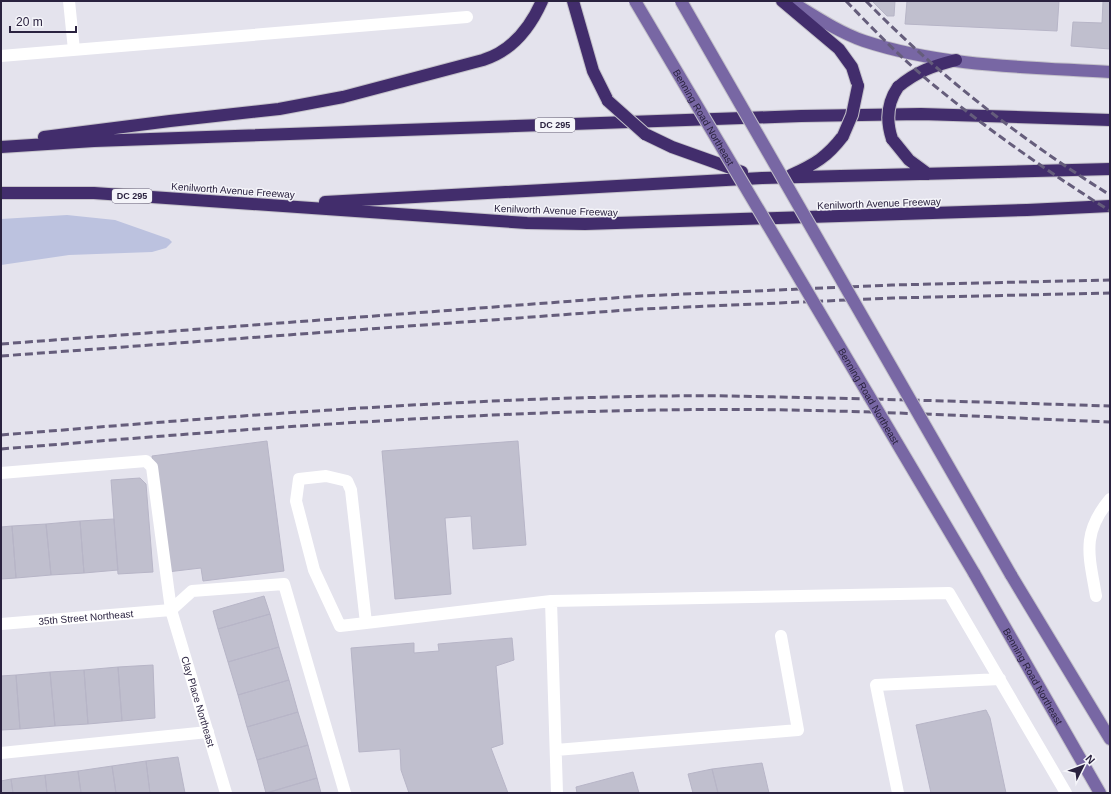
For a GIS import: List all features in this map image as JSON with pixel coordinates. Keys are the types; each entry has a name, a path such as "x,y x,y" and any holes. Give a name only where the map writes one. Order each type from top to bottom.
{"highway":[{"path":"1,143 170,121 278,109 350,95 483,60 500,53 515,42 527,28 542,1"},
{"path":"573,1 593,71 608,101 645,134 672,147 762,178"},
{"path":"782,1 839,49 852,66 858,86 852,115 843,136 832,151 818,163 786,178"},
{"path":"928,174 909,160 892,139 888,128 888,112 892,97 898,87 909,78 930,66 956,60"},
{"name":"DC 295","path":"1,147 94,141 801,116 921,114 1110,120"},
{"path":"263,204 415,198 762,178 1110,169"},
{"name":"Kenilworth Avenue Freeway","path":"1,193 94,193 519,222 585,224 1110,206"}],"main road":[{"name":"Benning Road Northeast","path":"635,1 974,573 1100,793"},
{"path":"681,1 1011,575 1110,739"},
{"path":"790,1 822,21 863,40 907,52 980,64 1110,72"}],"street":[{"path":"69,1 74,50"},
{"path":"1,56 467,17"},
{"name":"Clay Place Northeast","path":"1,473 146,461 152,466 171,610 226,793"},
{"path":"366,623 351,490 347,481 326,476 299,480 296,501 314,570 340,626 366,623 551,601 949,593 1066,793"},
{"path":"1096,596 1089,549 1092,528 1110,499"},
{"path":"171,610 192,591 284,584 345,793"},
{"path":"551,601 557,793"},
{"name":"35th Street Northeast","path":"1,624 171,610"},
{"path":"556,750 798,730 781,636"},
{"path":"898,793 876,686 1000,679"},
{"path":"1,753 208,732"}],"shaded area":[{"path":"67,215 115,220 169,239 172,242 166,248 152,252 69,255 1,265 1,219"}],"building":[{"path":"872,1 895,1 894,16 887,16"},
{"path":"907,1 1059,1 1057,31 905,24"},
{"path":"1103,1 1110,1 1110,49 1071,46 1073,22 1102,23"},
{"path":"267,441 284,571 203,581 201,568 167,572 152,456"},
{"path":"518,441 526,545 473,549 471,516 445,518 451,594 395,599 382,451"},
{"path":"140,478 146,484 153,572 118,574 111,480"},
{"path":"114,519 118,570 84,573 80,521"},
{"path":"80,521 84,573 51,575 46,524"},
{"path":"46,524 51,575 16,578 12,526"},
{"path":"12,526 16,578 1,579 1,527"},
{"path":"264,596 270,614 218,629 213,611"},
{"path":"270,614 279,647 228,662 218,629"},
{"path":"512,638 514,660 496,666 503,744 491,748 508,793 409,793 401,770 400,749 359,752 351,648 414,643 414,653 439,651 438,644"},
{"path":"279,647 289,680 238,695 228,662"},
{"path":"153,665 155,718 122,721 118,667"},
{"path":"118,667 122,721 88,724 84,670"},
{"path":"84,670 88,724 55,726 50,672"},
{"path":"50,672 55,726 20,729 16,675"},
{"path":"16,675 20,729 1,730 1,676"},
{"path":"289,680 298,712 247,727 238,695"},
{"path":"986,710 990,718 1006,793 931,793 916,725"},
{"path":"298,712 308,745 257,760 247,727"},
{"path":"308,745 317,778 266,793 257,760"},
{"path":"178,757 185,793 150,793 146,761"},
{"path":"146,761 150,793 116,793 112,766"},
{"path":"762,763 769,793 718,793 712,769"},
{"path":"112,766 116,793 81,793 78,771"},
{"path":"712,769 718,793 693,793 688,774"},
{"path":"78,771 81,793 47,793 45,775"},
{"path":"633,772 639,793 577,793 576,787"},
{"path":"45,775 47,793 13,793 11,779"},
{"path":"317,778 321,793 267,793"},
{"path":"11,779 13,793 1,793 1,781"}],"railway":[{"path":"846,1 901,56 957,104 1021,152 1110,211"},
{"path":"866,1 894,29 982,106 1045,152 1110,195"},
{"path":"1,344 640,296 892,285 1110,280"},
{"path":"1,356 641,309 893,298 1110,293"},
{"path":"1,435 332,410 581,398 725,396 1110,406"},
{"path":"1,449 332,424 581,412 720,409 775,410 1110,422"}]}
